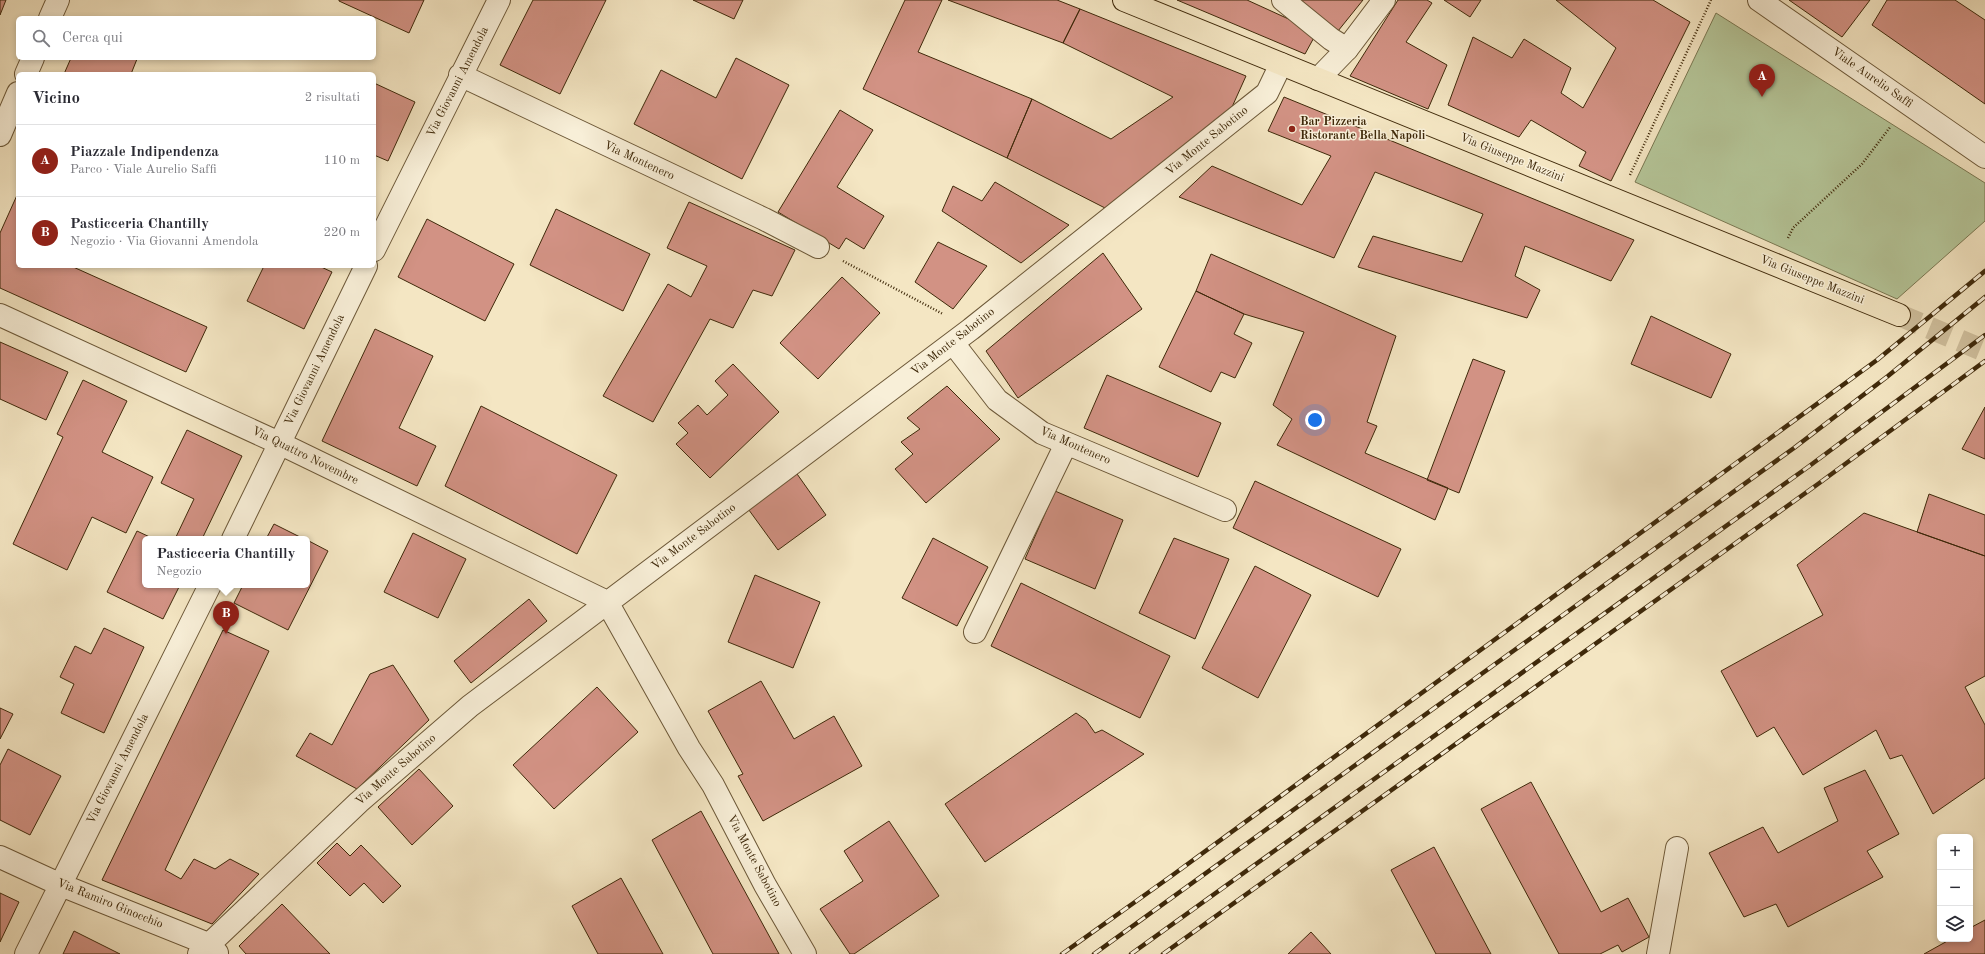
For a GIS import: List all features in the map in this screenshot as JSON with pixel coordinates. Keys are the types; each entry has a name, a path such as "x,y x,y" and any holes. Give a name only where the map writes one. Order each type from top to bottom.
{"main road":[{"name":"Via Giuseppe Mazzini","path":"1124,0 1899,315"}],"street":[{"path":"51,16 58,0"},
{"name":"Via Giovanni Amendola","path":"376,246 460,75 499,0"},
{"path":"1283,0 1331,39 1347,49"},
{"path":"1318,79 1347,49 1384,0"},
{"name":"Viale Aurelio Saffi","path":"1759,0 1984,155"},
{"path":"27,72 32,60"},
{"name":"Via Monte Sabotino","path":"209,951 359,802 464,711 971,329 1267,93 1281,64"},
{"name":"Via Montenero","path":"460,75 764,219 818,247"},
{"path":"0,135 16,98"},
{"name":"Via Giovanni Amendola","path":"234,536 365,268"},
{"name":"Via Quattro Novembre","path":"0,314 279,443 607,602"},
{"name":"Via Montenero","path":"953,343 997,400 1042,433 1225,510"},
{"path":"975,632 1066,444"},
{"name":"Via Giovanni Amendola","path":"26,954 209,588"},
{"name":"Via Monte Sabotino","path":"607,602 689,748 713,785 765,885 805,954"},
{"path":"1658,954 1677,848"},
{"name":"Via Ramiro Ginocchio","path":"0,856 209,951"}],"path":[{"path":"1639,155 1711,0"},
{"path":"1793,228 1862,164 1908,103"},
{"path":"818,247 971,329"}],"green space":[{"path":"1716,13 1985,183 1985,221 1897,299 1635,182"}],"building":[{"path":"0,0 6,0 0,15"},
{"path":"424,0 409,33 376,18 376,16 372,16 339,1"},
{"path":"533,0 606,0 560,94 500,65"},
{"path":"693,0 743,0 734,19"},
{"path":"905,0 942,0 918,52 1032,99 1007,158 863,89"},
{"path":"948,0 1057,0 1080,9 1063,43"},
{"path":"1177,0 1247,0 1317,32 1305,54"},
{"path":"1299,0 1363,0 1338,31"},
{"path":"1398,0 1427,0 1432,3 1406,42 1447,65 1428,109 1350,76"},
{"path":"1444,0 1481,0 1470,17"},
{"path":"1556,0 1653,0 1690,22 1611,181 1579,166 1586,152 1531,120 1519,137 1448,105 1473,37 1512,58 1524,39 1571,68 1561,93 1583,108 1616,48"},
{"path":"1789,0 1870,0 1842,37"},
{"path":"1887,0 1955,0 1985,20 1985,104 1872,25"},
{"path":"1080,9 1246,76 1232,107 1105,208 1007,158 1032,99 1111,139 1173,97 1063,43"},
{"path":"736,58 789,85 742,179 634,124 661,70 716,98"},
{"path":"70,60 137,60 132,72 65,72"},
{"path":"376,84 415,102 388,161 376,156"},
{"path":"1284,97 1634,240 1611,281 1525,246 1515,276 1540,290 1527,318 1358,267 1373,236 1462,262 1483,214 1375,172 1334,258 1179,197 1212,166 1302,205 1331,156 1268,131"},
{"path":"840,110 873,130 837,187 884,216 864,249 846,238 839,249 778,212"},
{"path":"995,182 1069,225 1021,263 942,211 953,186 982,201"},
{"path":"16,197 16,268 75,268 207,327 186,372 0,288 0,233"},
{"path":"689,202 795,250 772,296 753,290 733,328 710,319 653,422 603,396 668,284 691,297 707,266 667,248"},
{"path":"556,209 650,254 623,311 530,265"},
{"path":"427,219 514,264 485,321 398,277"},
{"path":"938,242 987,266 953,309 915,282"},
{"path":"1103,253 1142,309 1018,398 986,351"},
{"path":"1211,254 1396,336 1367,422 1377,426 1365,453 1448,488 1435,520 1277,445 1292,419 1273,405 1304,332 1244,314 1196,291"},
{"path":"263,268 323,268 332,272 304,329 247,301"},
{"path":"842,277 880,313 818,379 780,343"},
{"path":"1196,291 1244,314 1234,334 1252,343 1235,378 1221,372 1211,392 1159,367"},
{"path":"1651,316 1731,354 1711,398 1631,364"},
{"path":"375,329 433,356 399,428 436,446 417,486 322,441"},
{"path":"0,342 68,372 46,420 0,399"},
{"path":"1473,359 1505,371 1459,493 1427,480"},
{"path":"733,364 779,412 710,478 676,444 688,433 678,423 698,405 707,415 728,395 715,381"},
{"path":"1107,375 1221,423 1198,477 1084,428"},
{"path":"83,380 127,401 102,452 153,477 126,533 92,517 67,570 13,544 63,437 57,434"},
{"path":"947,386 1000,439 926,503 895,469 913,454 901,442 920,429 907,418"},
{"path":"481,406 617,475 577,554 445,486"},
{"path":"1985,407 1985,459 1962,449"},
{"path":"187,430 242,456 203,536 176,536 194,499 161,483"},
{"path":"795,471 826,515 778,550 746,506"},
{"path":"1255,481 1401,549 1378,597 1233,528"},
{"path":"1055,491 1123,520 1095,589 1025,559"},
{"path":"1929,494 1985,515 1985,556 1917,532"},
{"path":"1864,513 1985,556 1985,676 1965,687 1985,725 1985,778 1933,814 1902,755 1890,759 1876,730 1803,775 1774,727 1757,737 1721,671 1823,615 1797,565"},
{"path":"274,524 298,536 268,536"},
{"path":"137,531 148,536 142,536 142,588 178,588 163,619 107,592"},
{"path":"413,533 466,559 438,618 384,592"},
{"path":"933,538 988,567 957,626 902,598"},
{"path":"1174,538 1229,559 1195,639 1139,613"},
{"path":"310,542 328,551 310,587"},
{"path":"1255,566 1311,595 1258,698 1202,668"},
{"path":"755,575 820,602 793,668 728,642"},
{"path":"1021,583 1170,656 1140,718 991,646"},
{"path":"242,588 309,588 288,630 234,603"},
{"path":"529,599 547,621 471,683 454,661"},
{"path":"104,628 144,647 104,733 61,713 74,684 60,677 75,646 91,654"},
{"path":"223,630 269,651 165,870 181,879 194,859 215,869 230,859 259,874 212,924 102,880"},
{"path":"393,665 429,720 357,789 296,756 310,733 332,745 370,674"},
{"path":"761,681 794,739 834,716 862,766 763,821 738,776 743,774 708,711"},
{"path":"597,687 638,732 554,809 513,765"},
{"path":"0,708 13,714 0,739"},
{"path":"1076,713 1086,720 1095,733 1102,730 1144,754 985,862 945,804"},
{"path":"8,749 61,776 30,835 0,820 0,765"},
{"path":"419,769 453,806 412,845 378,807"},
{"path":"1865,770 1899,834 1867,851 1883,877 1788,927 1776,904 1744,917 1709,853 1763,827 1778,853 1838,821 1824,788"},
{"path":"1531,782 1601,912 1628,898 1649,937 1622,952 1618,945 1600,954 1559,954 1481,809"},
{"path":"701,811 779,954 713,954 652,840"},
{"path":"889,821 939,896 854,954 850,954 820,909 863,881 844,851"},
{"path":"337,843 350,856 361,845 401,886 383,903 364,883 350,896 317,863"},
{"path":"1434,847 1491,954 1436,954 1391,870"},
{"path":"621,878 663,954 598,954 572,906"},
{"path":"0,893 19,902 0,942"},
{"path":"282,904 330,954 246,954 239,946"},
{"path":"1985,920 1985,954 1924,954 1946,942 1973,942 1973,926"},
{"path":"74,931 120,954 63,954"},
{"path":"1311,932 1331,954 1288,954"}],"tunnel":[{"path":"1899,315 1985,351"}],"railway":[{"path":"1062,954 1170,877 1877,360 1985,271"},
{"path":"1094,954 1794,448 1888,376 1985,297"},
{"path":"1131,954 1808,467 1985,335"},
{"path":"1163,954 1818,484 1985,361"}],"place":[{"name":"Piazzale Indipendenza","path":"1762,97"},
{"name":"Bar Pizzeria Ristorante Bella Napoli","path":"1292,129"},
{"name":"Pasticceria Chantilly","path":"226,634"}]}
